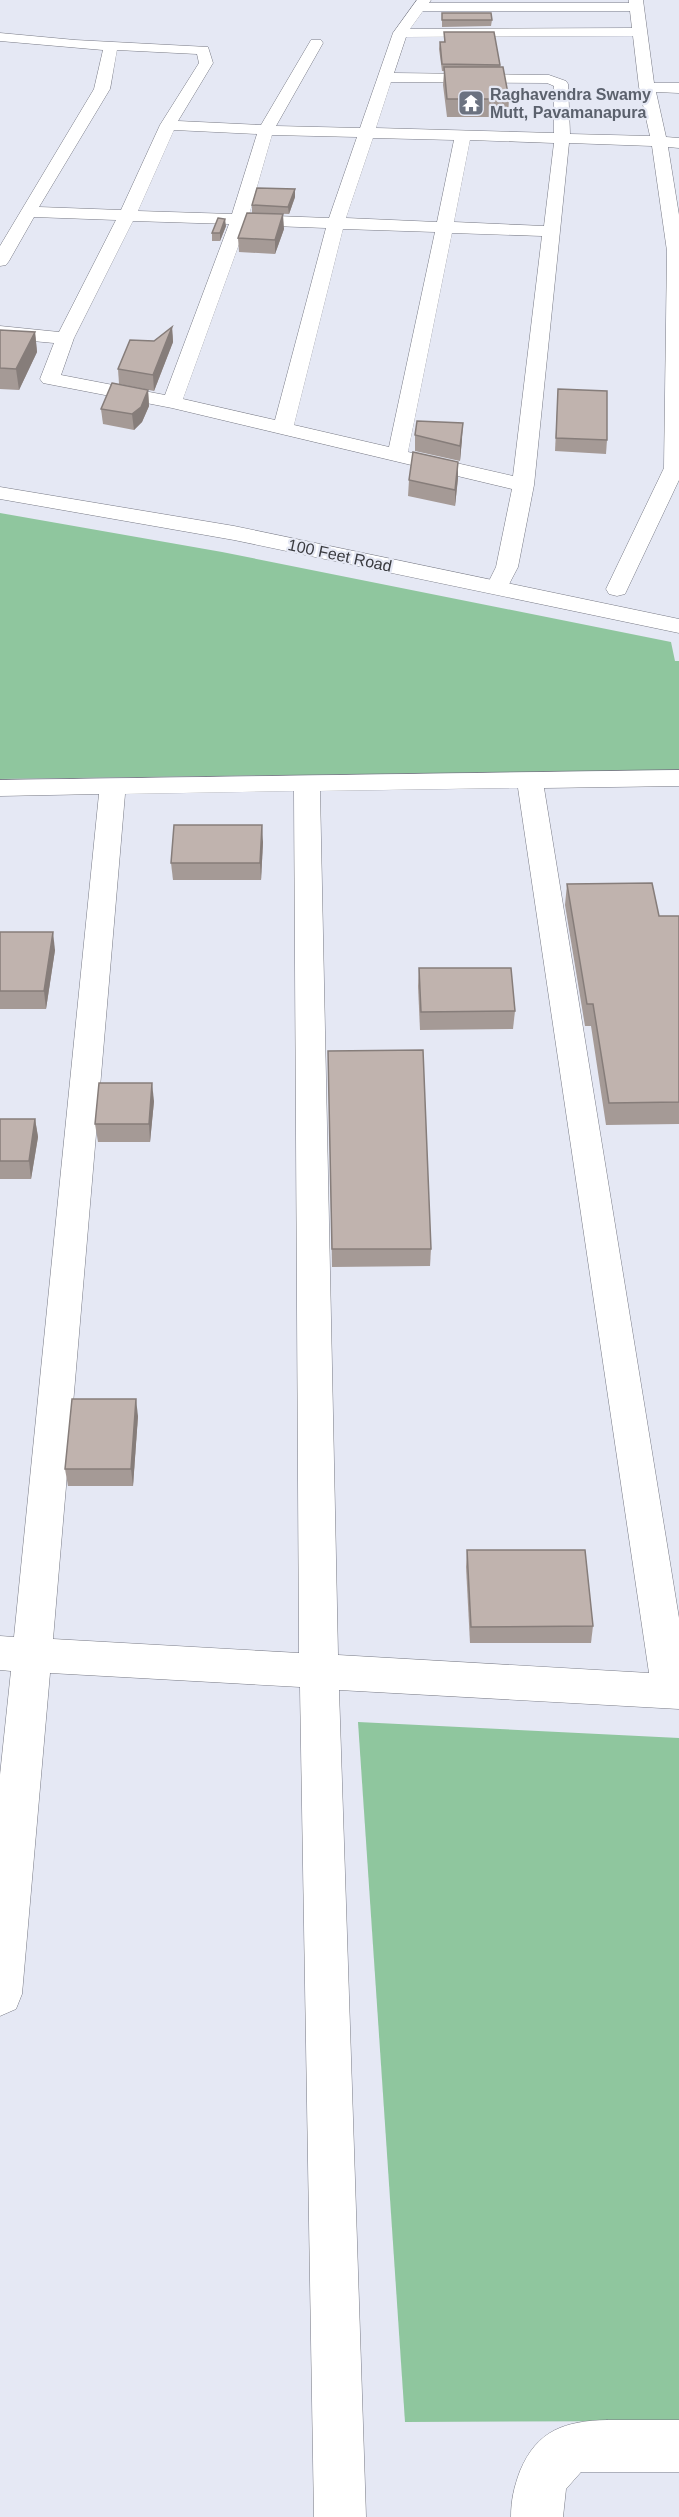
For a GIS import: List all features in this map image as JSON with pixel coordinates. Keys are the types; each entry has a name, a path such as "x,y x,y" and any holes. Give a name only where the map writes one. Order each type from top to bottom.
{"street":[{"path":"283,428 336,223 400,33 422,3 637,3 647,87 673,200 678,251 674,468 627,592 595,585"},
{"path":"400,33 640,32"},
{"path":"0,37 203,50 206,63 168,125 127,216 65,338 50,379 172,402 523,485"},
{"path":"172,402 239,221 266,130 316,43"},
{"path":"0,261 102,88 111,45"},
{"path":"385,77 556,81 561,84 562,139 523,485 518,569 497,587"},
{"path":"647,87 679,88"},
{"path":"168,125 679,143"},
{"path":"397,456 463,136"},
{"path":"28,212 552,231"},
{"path":"0,332 65,338"},
{"path":"0,474 238,513"},
{"name":"100 Feet Road","path":"0,493 234,533 679,626"},
{"path":"484,562 518,569"},
{"path":"0,788 679,778"},
{"path":"16,1654 675,1692 530,780"},
{"path":"307,783 319,1671 340,2517"},
{"path":"0,1994 16,1654 113,786"},
{"path":"537,2517 540,2483 552,2462 574,2447 679,2446"}],"green space":[{"path":"0,513 222,552 671,642 675,661 679,661 679,770 0,779"},
{"path":"358,1722 679,1738 679,2421 405,2422"}],"building":[{"path":"442,13 491,13 492,20 442,20"},
{"path":"444,32 494,32 500,65 442,64 440,42 445,42"},
{"path":"444,67 503,67 509,99 447,99"},
{"path":"257,188 295,189 288,207 252,205"},
{"path":"247,213 283,214 275,240 238,238"},
{"path":"218,218 225,219 220,233 212,233"},
{"path":"172,327 153,375 118,369 130,340 154,341"},
{"path":"0,330 35,332 16,369 0,368"},
{"path":"112,383 148,390 141,407 132,414 101,409"},
{"path":"558,389 607,391 607,440 556,438"},
{"path":"417,421 463,423 460,446 415,435"},
{"path":"413,452 458,462 455,490 409,480"},
{"path":"174,825 262,825 260,863 171,863"},
{"path":"652,883 659,916 679,916 679,1102 609,1103 593,1004 587,1004 567,884"},
{"path":"0,932 53,932 44,991 0,991"},
{"path":"419,968 511,968 515,1011 421,1012"},
{"path":"423,1050 431,1249 332,1249 328,1051"},
{"path":"99,1083 152,1083 149,1124 95,1124"},
{"path":"0,1119 35,1119 29,1161 0,1161"},
{"path":"72,1399 136,1399 131,1469 65,1469"},
{"path":"467,1550 585,1550 593,1626 471,1627"}],"place":[{"name":"Raghavendra Swamy Mutt, Pavamanapura","path":"471,103"}]}
